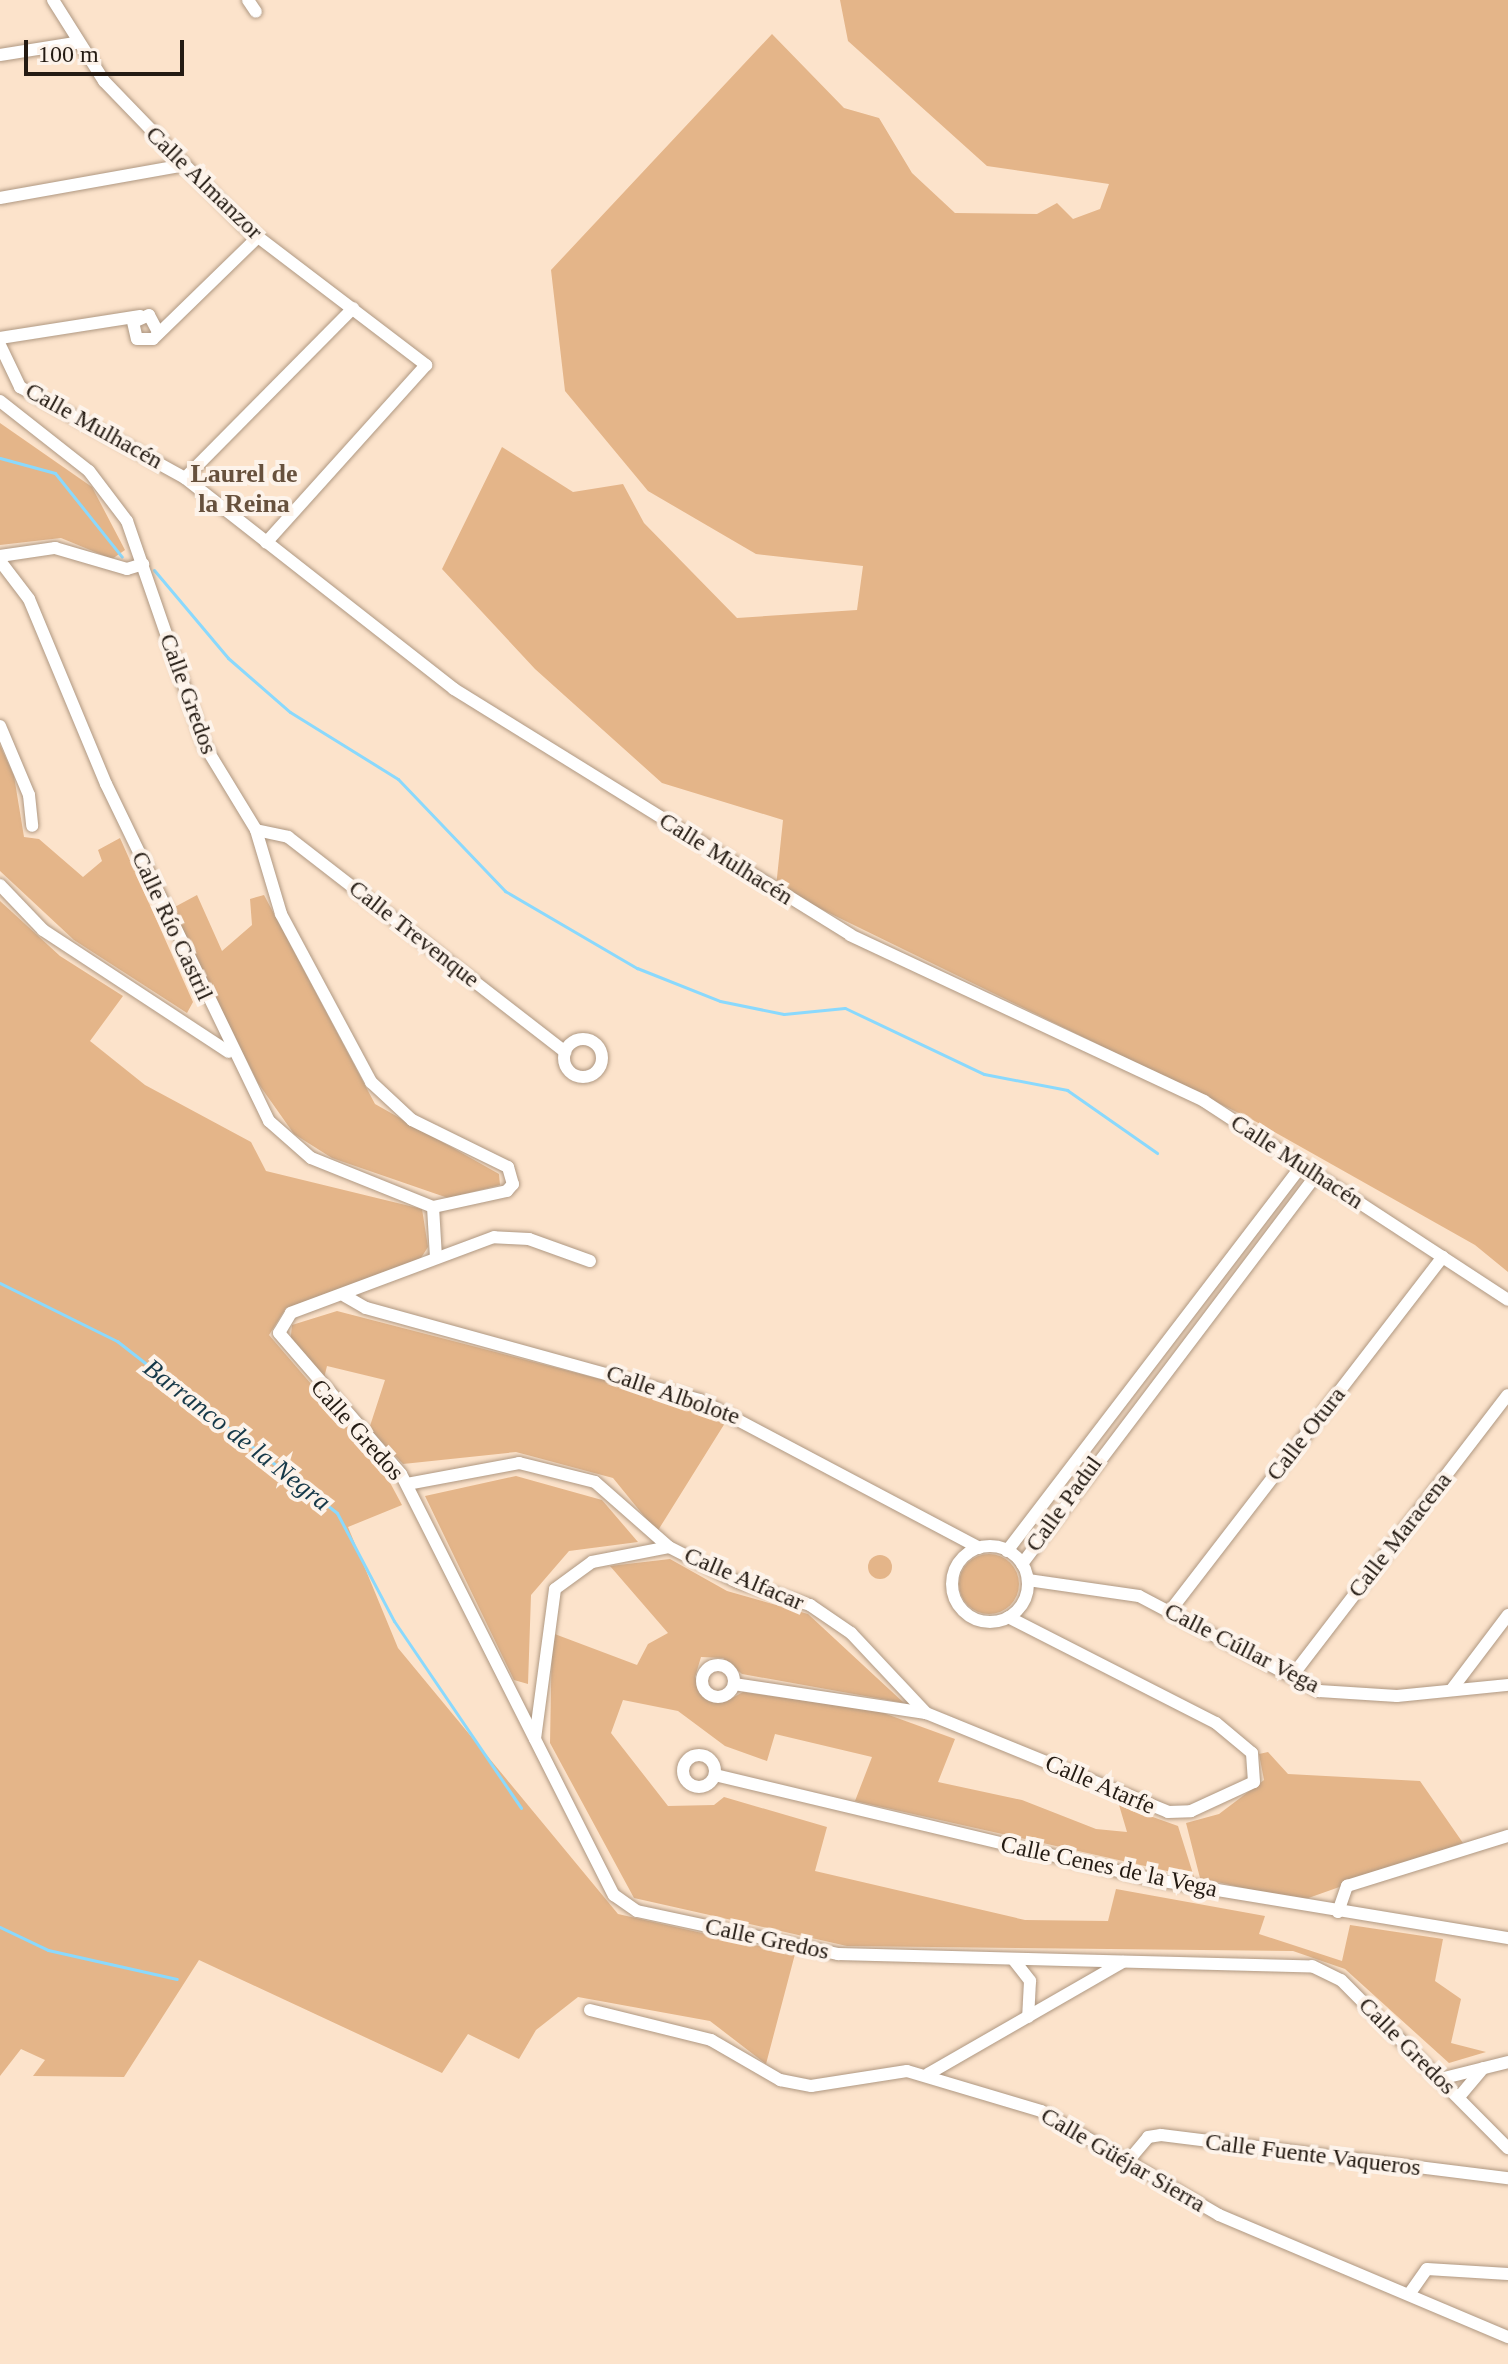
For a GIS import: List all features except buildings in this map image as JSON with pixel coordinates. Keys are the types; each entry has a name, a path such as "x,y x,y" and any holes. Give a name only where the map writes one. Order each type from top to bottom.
{"street":[{"name":"Calle Almanzor","path":"53,0 75,43 185,165 258,237 426,365 266,543"},
{"path":"248,0 256,12"},
{"path":"0,55 75,43"},
{"path":"0,198 185,165"},
{"path":"140,316 132,326 137,339 149,341 258,237"},
{"path":"185,478 353,308"},
{"path":"0,338 140,316 153,317 158,332"},
{"name":"Calle Mulhacén","path":"1,350 20,387 185,478 398,651 786,898 850,935 1192,1095 1508,1300"},
{"name":"Calle Gredos","path":"0,401 111,494 143,564 205,746 256,830 281,914 371,1082 412,1120 513,1176 507,1191 433,1207"},
{"path":"0,558 55,548 127,569 143,564"},
{"name":"Calle Río Castril","path":"0,558 29,599 231,1052 289,1143 337,1170 433,1207"},
{"path":"0,726 29,795 32,826"},
{"name":"Calle Trevenque","path":"256,830 288,837 565,1052"},
{"path":"0,885 43,930 231,1052"},
{"path":"192,1029 211,1020 212,1011"},
{"name":"Calle Padul","path":"1007,1551 1302,1165"},
{"name":"Calle Padul","path":"1022,1564 1108,1445 1316,1175"},
{"path":"433,1207 436,1258"},
{"name":"Calle Gredos","path":"590,1261 509,1236 436,1258 345,1296 291,1313 279,1333 407,1484 607,1884 637,1911 838,1954 1312,1966 1341,1980 1508,2148"},
{"name":"Calle Otura","path":"1170,1611 1443,1257"},
{"path":"1224,1269 1236,1278"},
{"name":"Calle Albolote","path":"345,1296 366,1308 700,1400 979,1548"},
{"path":"1158,1354 1171,1363"},
{"name":"Calle Maracena","path":"1292,1676 1508,1395"},
{"name":"Calle Padul","path":"1096,1435 1108,1445"},
{"name":"Calle Alfacar","path":"407,1484 519,1463 595,1482 669,1547 738,1582 810,1605 851,1633 926,1713"},
{"path":"535,1739 546,1613 561,1581 592,1562 669,1547"},
{"path":"979,1548 1007,1551 1022,1564 1028,1580 1024,1601 1008,1617 972,1618 955,1599 958,1563 979,1548"},
{"name":"Calle Cúllar Vega","path":"1028,1580 1108,1588 1170,1611 1319,1691 1397,1696 1508,1685"},
{"path":"1452,1689 1508,1615"},
{"name":"Calle Atarfe","path":"734,1684 926,1713 1168,1812 1215,1803 1254,1782 1252,1753 1216,1723 1008,1617"},
{"path":"512,1698 541,1697"},
{"name":"Calle Cenes de la Vega","path":"715,1775 1151,1879 1508,1938"},
{"path":"1338,1912 1347,1886 1508,1836"},
{"path":"1013,1959 1030,1981 1028,2017"},
{"path":"928,2074 1126,1961"},
{"name":"Calle Güéjar Sierra","path":"590,2010 711,2040 780,2080 811,2086 928,2074 1041,2111 1219,2215 1410,2293 1508,2337"},
{"path":"1440,2079 1508,2062"},
{"path":"1459,2097 1483,2068"},
{"name":"Calle Fuente Vaqueros","path":"1129,2160 1148,2137 1161,2135 1508,2178"},
{"path":"1410,2293 1427,2269 1508,2274"}],"shaded area":[{"path":"840,0 1508,0 1508,1272 1475,1245 1253,1120 776,887 783,820 662,783 535,669 442,569 502,447 573,492 623,484 644,523 737,618 857,610 863,566 756,554 648,491 565,391 551,270 772,34 844,108 879,118 912,173 955,213 1037,214 1057,203 1073,219 1100,209 1109,184 987,166 848,41"},
{"path":"0,423 92,487 125,550 112,559 61,538 0,545"},
{"path":"0,745 14,776 24,837 39,839 83,877 102,861 98,850 120,838 193,1002 187,1013 74,940 0,871"},
{"path":"197,895 222,951 252,925 250,899 264,895 375,1104 499,1174 500,1185 448,1198 332,1158 294,1134 258,1083 171,909"},
{"path":"0,901 60,956 123,996 90,1041 145,1085 251,1142 266,1171 422,1209 428,1247 419,1261 286,1308 269,1335 380,1464 402,1505 348,1527 398,1648 618,1914 795,1954 766,2064 710,2021 578,1997 536,2030 519,2059 468,2034 442,2073 199,1960 124,2077 33,2076 45,2060 21,2049 0,2076"},
{"path":"337,1311 665,1396 725,1423 657,1532 613,1478 516,1452 403,1464 369,1429 385,1380 327,1366 323,1382 290,1345 292,1325"},
{"path":"516,1476 602,1500 638,1542 569,1551 531,1595 528,1684 514,1680 425,1496"},
{"path":"989,1554 1001,1556 1010,1563 1017,1572 1017,1596 1010,1605 1001,1612 989,1614 977,1612 968,1605 961,1596 959,1584 961,1572 968,1563 977,1556"},
{"path":"880,1555 891,1562 892,1567 885,1578 880,1579 869,1572 868,1567 875,1556"},
{"path":"670,1559 727,1591 808,1614 904,1703 742,1674 723,1658 701,1657 695,1677 705,1699 725,1702 743,1692 878,1711 955,1739 938,1782 1022,1800 1096,1829 1127,1832 1119,1805 1178,1826 1194,1877 855,1801 872,1757 775,1734 767,1761 725,1746 678,1711 623,1700 611,1733 668,1806 714,1805 724,1797 827,1827 815,1871 1025,1920 1108,1921 1116,1889 1265,1916 1259,1934 1342,1961 1350,1925 1443,1939 1435,1981 1461,1999 1451,2043 1486,2052 1449,2063 1345,1969 1293,1951 847,1946 634,1898 550,1743 552,1633 637,1665 648,1644 668,1633 610,1566"},
{"path":"1268,1752 1288,1774 1420,1781 1463,1843 1300,1901 1200,1878 1186,1823 1219,1814 1264,1780 1259,1754"}],"waterway":[{"path":"0,458 55,473 122,557"},
{"path":"154,570 228,658 290,712 398,779 505,891 637,968 720,1001 784,1014 845,1008 984,1074 1067,1090 1157,1153"},
{"name":"Barranco de la Negra","path":"0,1283 117,1341 337,1513 394,1621 521,1808"},
{"path":"0,1927 48,1950 177,1979"}],"district":[{"name":"Laurel de la Reina","path":"244,489"}]}
